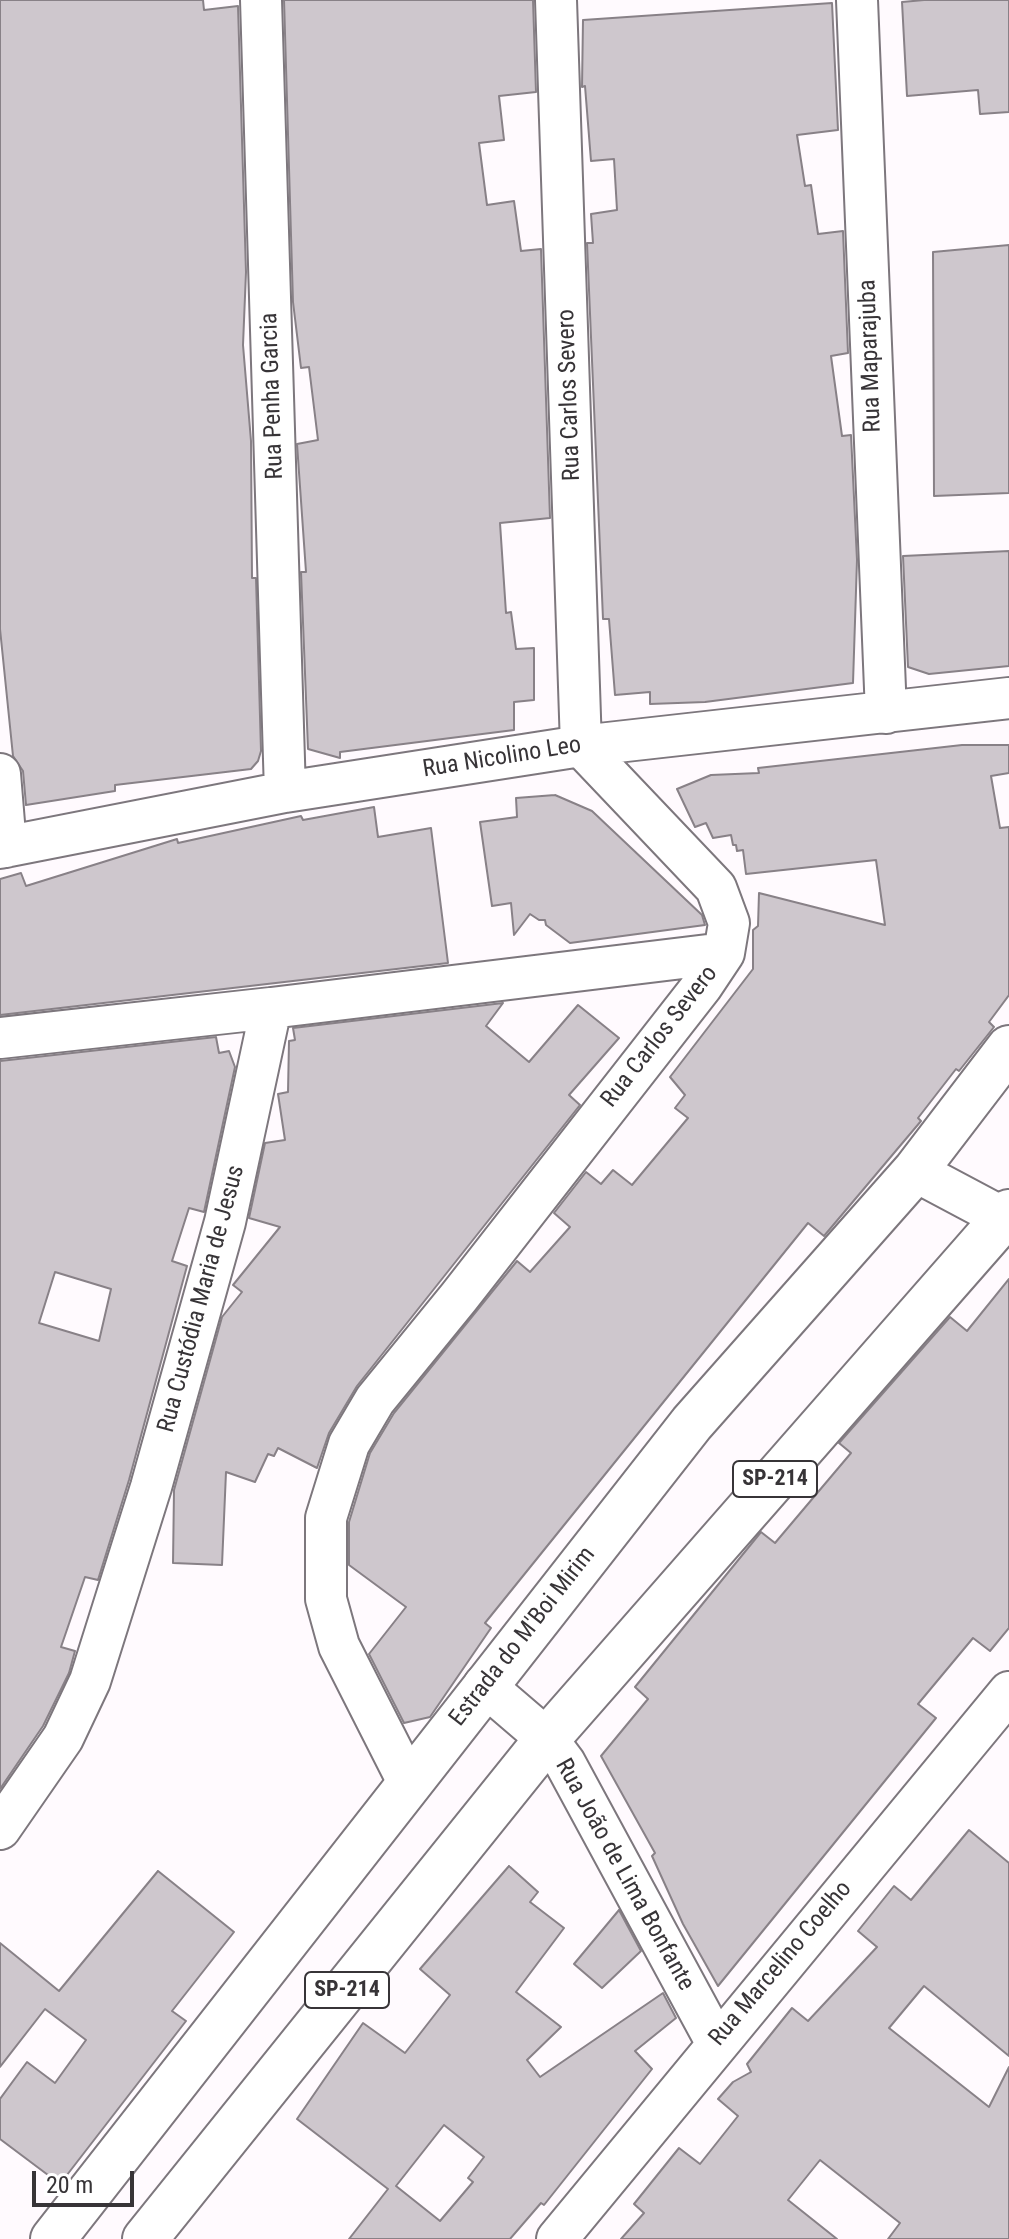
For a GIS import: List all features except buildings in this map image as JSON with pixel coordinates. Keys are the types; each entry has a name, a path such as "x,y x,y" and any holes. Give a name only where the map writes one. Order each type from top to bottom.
{"main road":[{"name":"Estrada do M'Boi Mirim","path":"53,2239 692,1423 915,1171 1009,1048"},
{"name":"SP-214","path":"145,2239 547,1739 1007,1218"}],"street":[{"name":"Rua Penha Garcia","path":"261,0 285,792"},
{"name":"Rua Maparajuba","path":"857,0 886,713"},
{"name":"Rua Carlos Severo","path":"409,1784 339,1646 326,1599 326,1518 349,1444 375,1400 459,1297 724,953 729,923 716,888 581,746 562,1"},
{"name":"Rua Nicolino Leo","path":"3,847 285,792 581,746 1009,698"},
{"path":"0,774 3,847"},
{"path":"0,1038 724,953"},
{"name":"Rua Custódia Maria de Jesus","path":"0,1829 63,1738 90,1681 151,1487 225,1222 271,1008"},
{"path":"915,1171 1007,1218"},
{"name":"Rua João de Lima Bonfante","path":"484,1685 547,1739 565,1763 716,2042"},
{"name":"Rua Marcelino Coelho","path":"557,2239 716,2042 1009,1692"}]}
